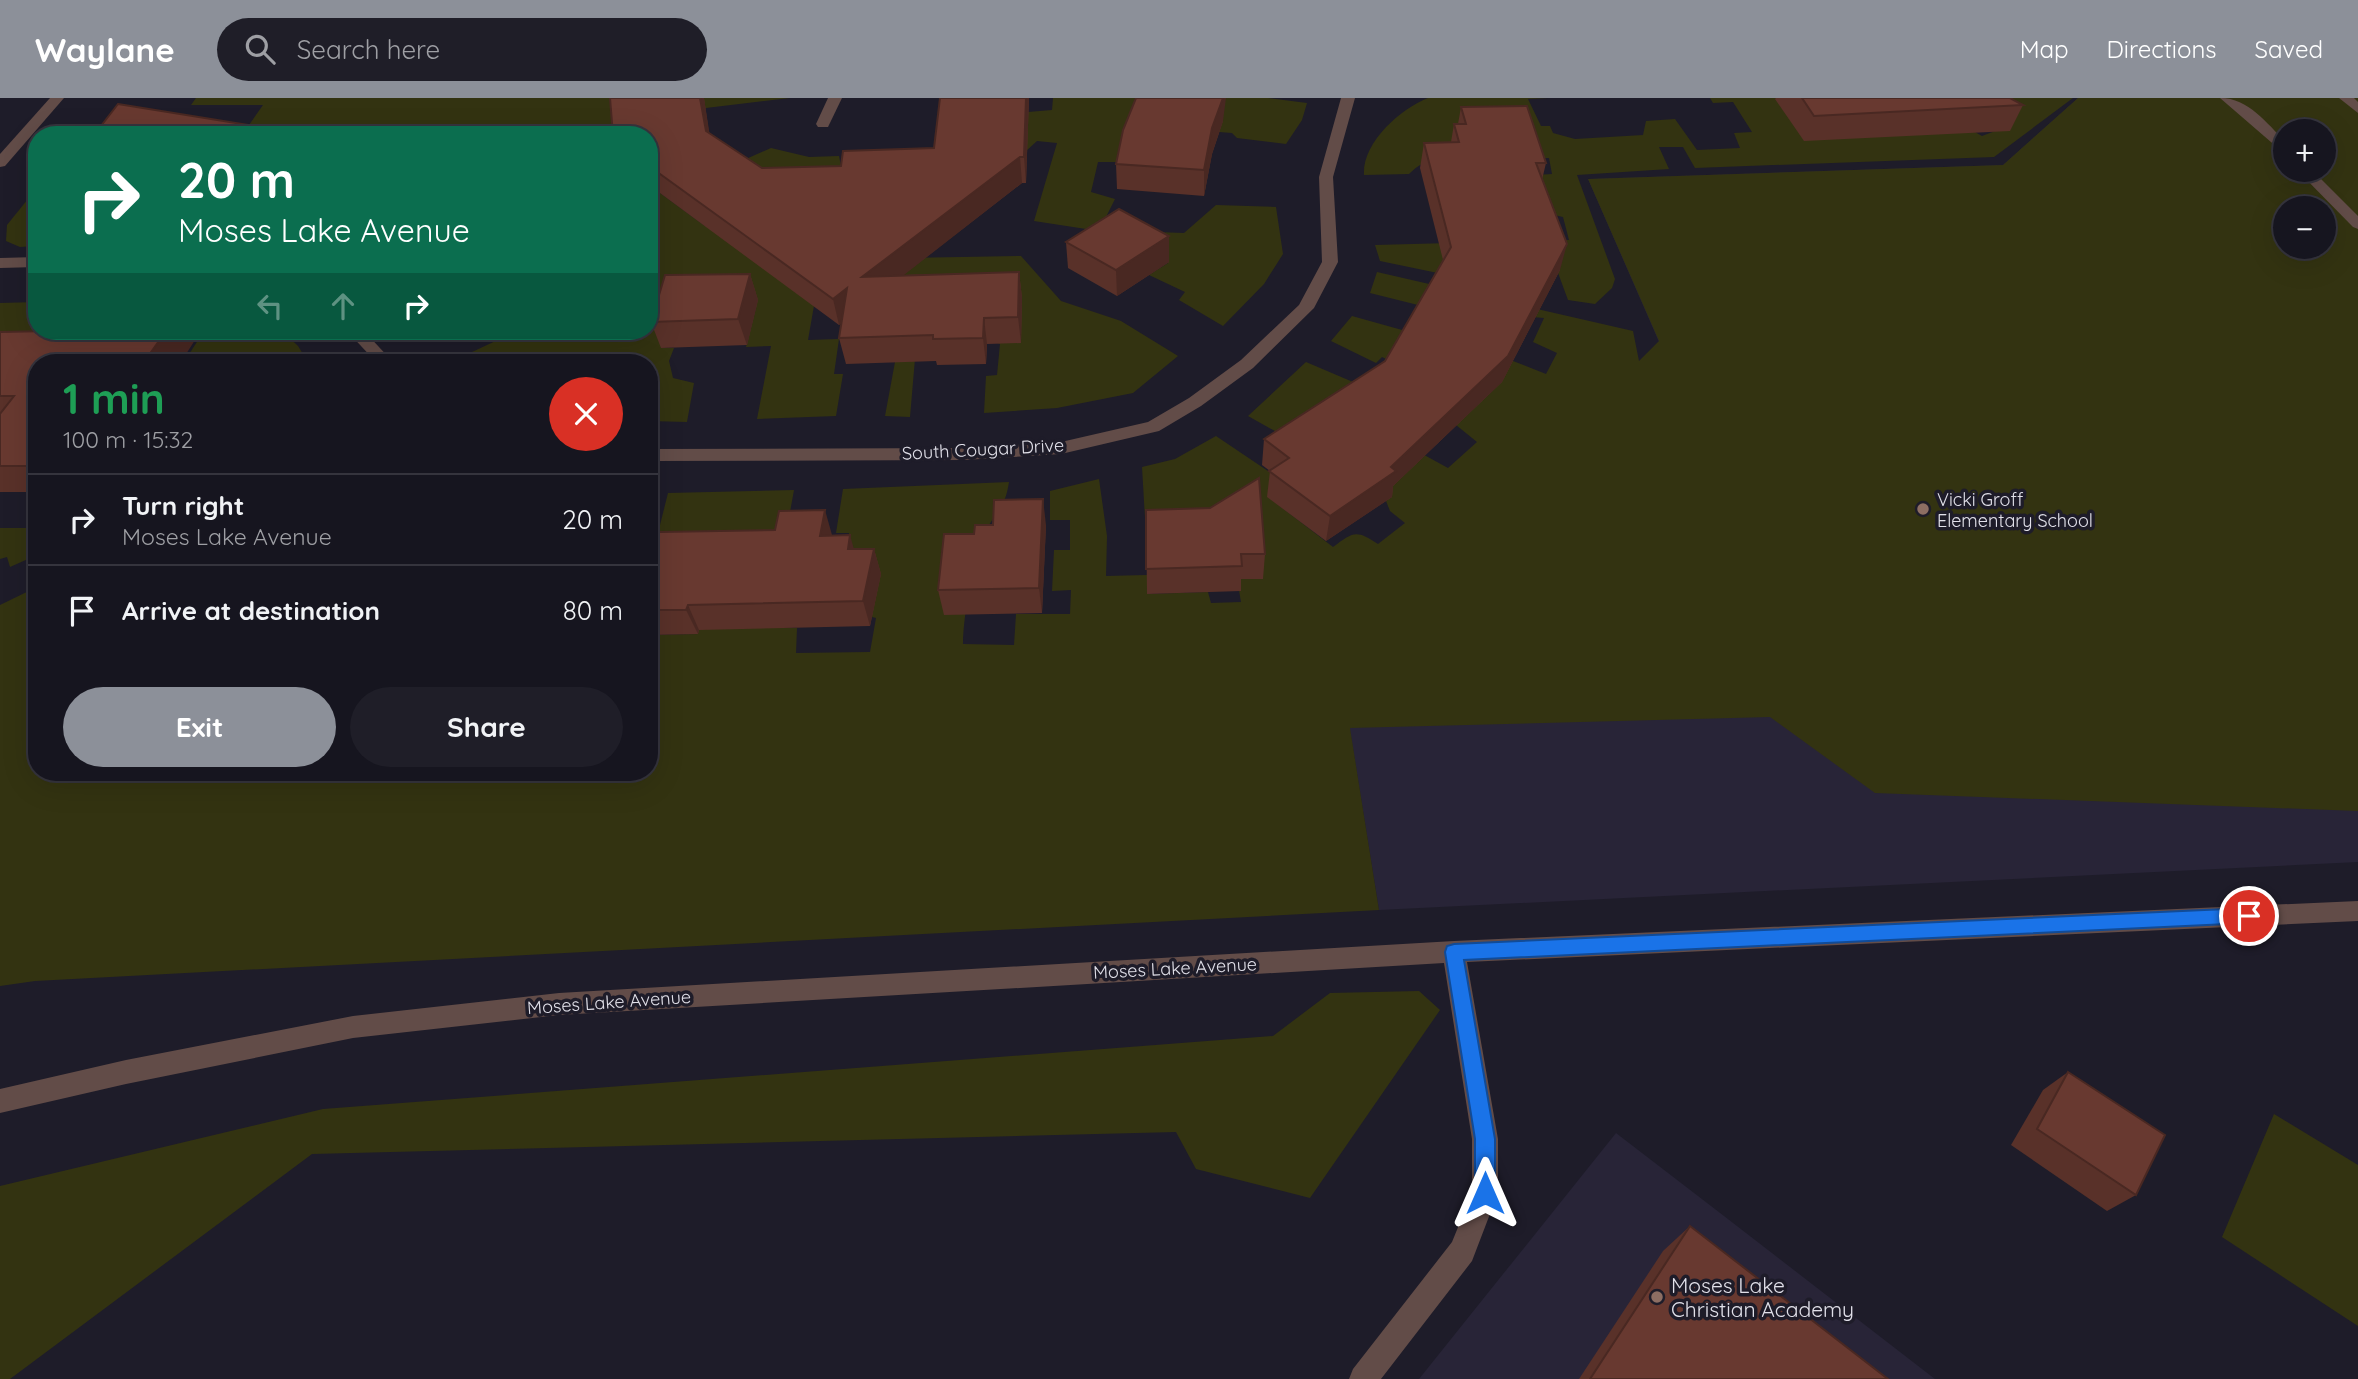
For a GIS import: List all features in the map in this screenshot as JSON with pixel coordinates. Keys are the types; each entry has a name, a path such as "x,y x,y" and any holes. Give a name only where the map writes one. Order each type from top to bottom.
{"street":[{"path":"32,126 57,98"},
{"path":"823,124 835,98"},
{"name":"South Cougar Drive","path":"658,455 964,454 1061,447 1153,427 1195,402 1247,364 1306,308 1330,262 1326,177 1348,98"},
{"path":"2227,98 2248,113 2273,138"},
{"path":"2346,98 2358,109"},
{"path":"0,163 28,131"},
{"path":"2316,182 2358,224"},
{"path":"0,263 28,262"},
{"path":"364,340 377,354"},
{"name":"Moses Lake Avenue","path":"0,1101 125,1072 353,1027 559,1004 1454,952 2358,911"},
{"path":"1363,1379 1462,1251 1485,1193 1485,1139 1454,952"}],"shaded area":[{"path":"196,98 790,98 681,111 643,126 248,126 263,105 191,105"},
{"path":"1053,98 1268,98 1307,103 1302,120 1286,144 1237,138 1232,133 1219,132 1125,162 1098,162 1091,192 1115,199 1099,231 1034,221 1057,143 1037,141 1013,163 1028,112 1052,110"},
{"path":"1428,98 1548,98 1528,99 1541,126 1550,126 1553,133 1575,139 1643,135 1646,121 1675,119 1697,150 1740,148 1734,133 1752,132 1733,102 1713,103 1710,98 1914,98 1982,136 2003,128 1994,98 2073,98 1994,157 1695,168 1683,147 1659,147 1669,169 1577,175 1615,279 1612,288 1595,304 1568,300 1554,262 1505,287 1380,261 1375,245 1569,240 1563,217 1554,215 1536,175 1552,174 1549,158 1457,152 1424,163 1409,174 1364,175 1369,151 1376,139 1406,110"},
{"name":"Vicki Groff Elementary School","path":"2078,98 2358,98 2358,862 1379,910 1338,656 1659,342 1588,179 2003,165"},
{"path":"2078,98 2358,98 2358,811 1875,793 1770,717 1350,728 1379,910 35,981 0,986 0,605 28,591 28,781 658,781 658,635 697,634 658,533 668,493 794,490 769,628 797,628 796,653 870,652 876,618 872,617 845,561 849,533 836,533 843,489 1009,482 1005,498 986,531 977,555 967,603 963,644 1014,645 1016,614 1070,614 1071,590 1052,591 1054,550 1070,550 1070,520 1050,520 1050,491 1099,479 1107,536 1106,576 1147,575 1148,594 1208,592 1211,603 1241,602 1229,533 1146,535 1142,467 1175,459 1216,436 1287,484 1268,497 1333,547 1355,534 1378,544 1405,523 1390,511 1386,501 1391,496 1248,416 1306,362 1353,382 1417,451 1448,468 1477,442 1456,425 1478,404 1382,357 1376,363 1331,341 1352,316 1513,361 1546,374 1557,353 1533,342 1544,318 1426,307 1370,293 1377,272 1633,331 1639,361 1659,341 1588,179 2003,165"},
{"path":"771,148 809,157 839,156 843,176 904,258 1021,256 1061,301 1121,321 1178,356 1133,393 1057,408 984,413 986,376 997,375 1000,344 919,312 910,417 885,416 895,362 815,300 808,340 839,339 834,374 843,374 836,416 757,419 771,346 746,347 756,308 718,308 661,348 674,348 669,361 673,378 694,383 687,422 658,421 658,354 468,354 498,340 658,340 658,192 705,226 728,167"},
{"path":"28,199 28,247 20,247 6,241 7,225"},
{"path":"1216,205 1276,207 1283,254 1264,284 1223,326 1179,300 1185,292 1149,275 1168,263 1128,231 1184,233"},
{"path":"28,302 28,340 129,340 71,354 28,354 28,368 0,385 0,303"},
{"path":"198,340 292,340 303,354 189,354"},
{"path":"0,528 28,528 28,559 10,567 7,557 0,559"},
{"path":"1419,991 1440,1010 1310,1198 1196,1169 1176,1132 312,1154 10,1379 0,1379 0,1186 323,1109 1273,1036 1330,993"},
{"path":"2274,1114 2358,1165 2358,1326 2222,1237"},
{"name":"Moses Lake Christian Academy","path":"1616,1133 1724,1216 1935,1379 1419,1379"}],"building":[{"path":"610,98 700,98 706,131 762,168 841,166 843,151 934,148 940,98 1026,98 1024,157 1020,157 862,277 1019,272 1018,317 984,318 983,338 933,339 933,335 839,338 847,288 833,299 658,173 658,126 612,126"},
{"path":"1136,98 1223,98 1212,128 1204,170 1116,164 1123,130"},
{"path":"1802,98 2010,98 2023,105 1814,116"},
{"path":"118,104 254,126 101,126"},
{"path":"1527,106 1546,163 1536,163 1567,244 1508,356 1391,467 1396,471 1330,516 1269,471 1289,458 1264,439 1385,361 1451,247 1424,143 1459,142 1454,124 1466,124 1461,107"},
{"path":"1119,209 1169,236 1116,270 1066,242"},
{"path":"750,274 738,319 658,322 658,298 665,275"},
{"path":"28,331 28,340 160,340 150,354 28,354 28,466 0,466 0,414 14,396 0,396 0,332"},
{"path":"1259,478 1265,554 1241,554 1242,566 1146,569 1146,510 1210,508"},
{"path":"1043,499 1039,588 938,590 944,534 974,534 975,525 993,525 994,500"},
{"path":"825,510 820,536 850,535 848,549 874,549 863,601 688,605 686,610 658,610 658,530 775,530 779,511"},
{"path":"2068,1072 2165,1135 2136,1195 2037,1129"},
{"path":"1690,1226 1888,1379 1590,1379"}],"place":[{"name":"Vicki Groff Elementary School","path":"1923,509"},
{"name":"Moses Lake Christian Academy","path":"1657,1297"}],"route":[{"path":"1485,1193 1485,1139 1454,952 2249,916"}]}
